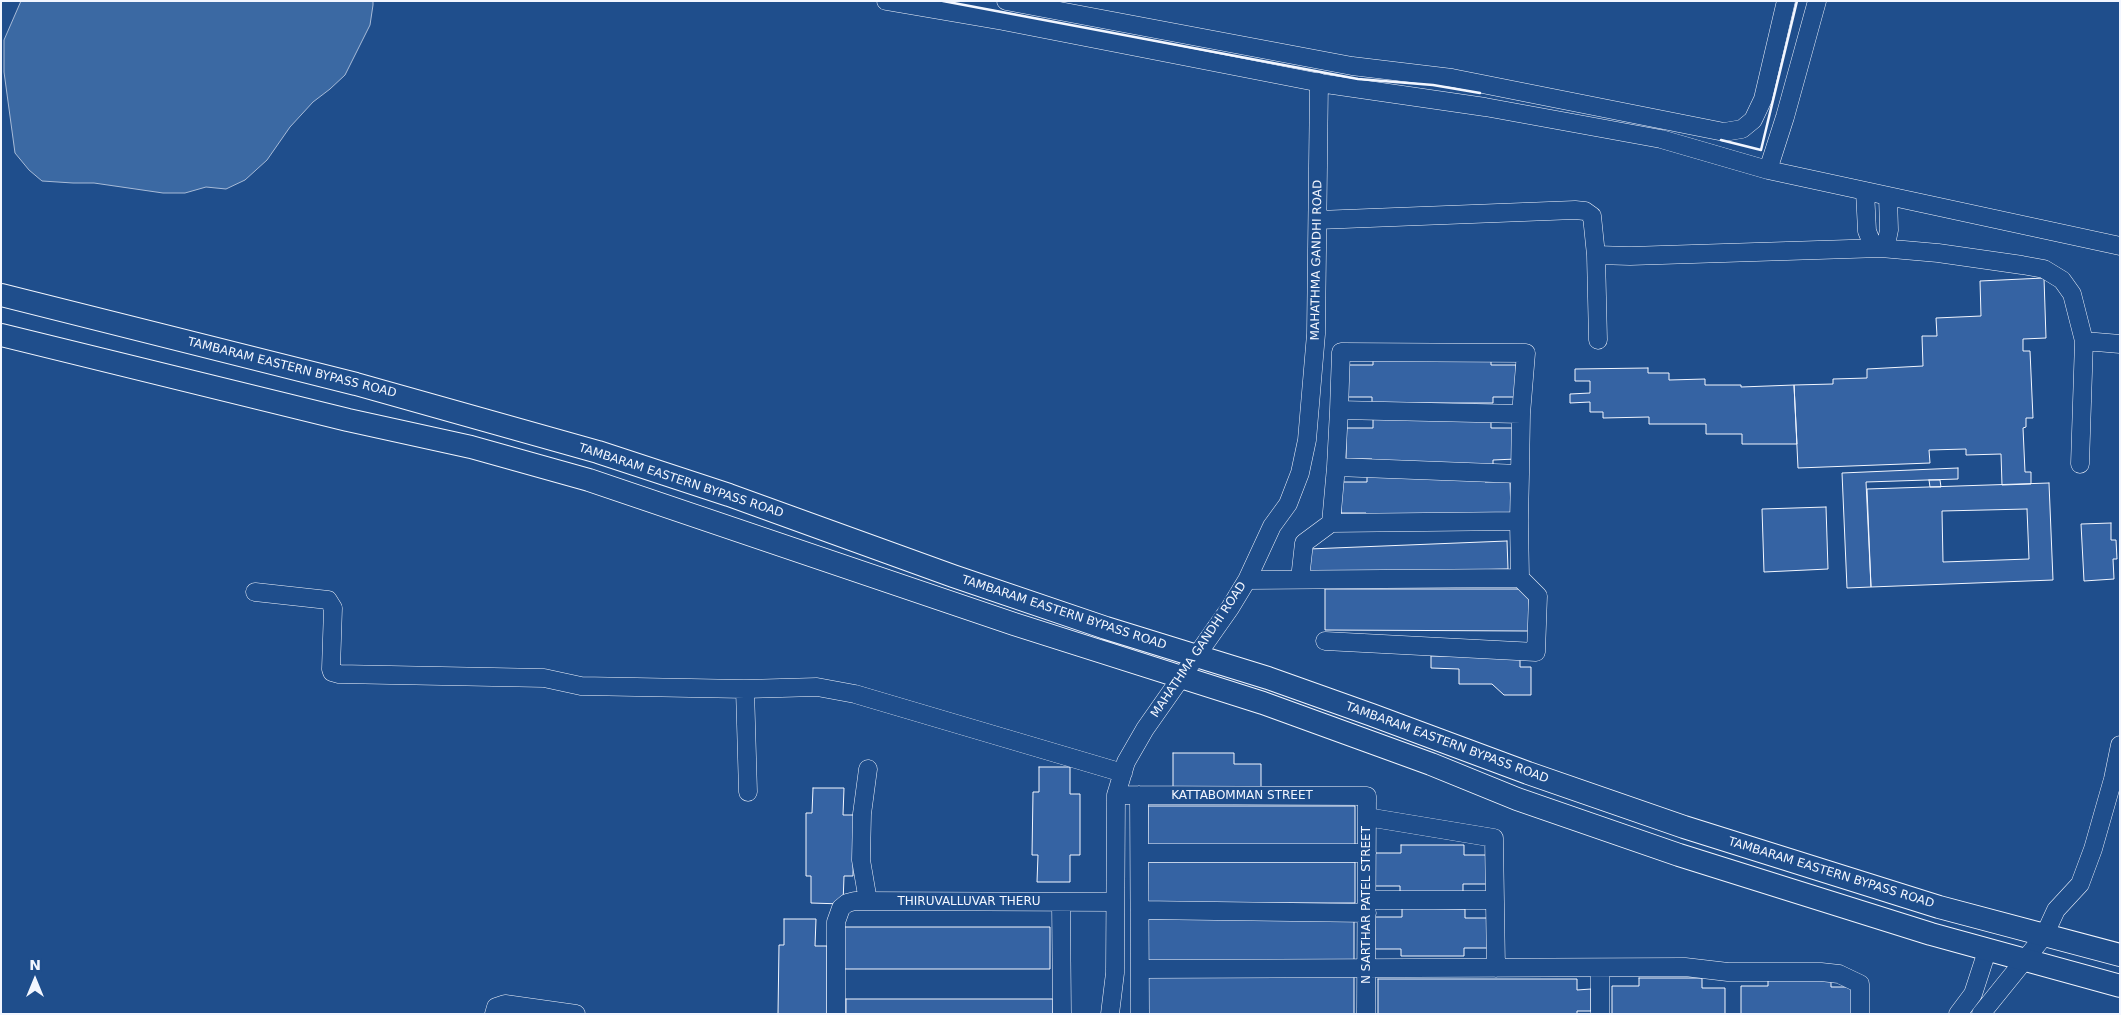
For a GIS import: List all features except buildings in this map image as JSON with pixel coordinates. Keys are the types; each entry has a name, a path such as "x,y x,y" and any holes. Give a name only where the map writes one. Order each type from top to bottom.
{"main road":[{"name":"TAMBARAM EASTERN BYPASS ROAD","path":"1,294 356,384 598,452 729,495 953,576 1338,702 1528,773 1674,824 1939,907 2120,955"},
{"name":"TAMBARAM EASTERN BYPASS ROAD","path":"1,335 348,420 472,447 589,480 1014,624 1264,703 1431,764 1517,799 1679,855 1987,951 2120,986"}],"street":[{"path":"886,1 1003,20 1319,82 1485,107 1661,139 1768,170 2120,246"},
{"path":"1006,1 1352,66 1452,78 1724,132 1742,130 1753,120 1763,99 1786,1"},
{"path":"1768,170 1785,117 1817,1"},
{"name":"MAHATHMA GANDHI ROAD","path":"1110,1014 1115,973 1116,795 1122,773 1144,729 1197,656 1247,580 1272,526 1294,493 1307,440 1316,342 1319,82"},
{"path":"1865,191 1867,232 1871,241 1881,248"},
{"path":"1881,248 1887,240 1889,230 1888,196"},
{"path":"1318,220 1575,210 1586,212 1592,216 1596,255 1598,340"},
{"path":"1596,255 1630,256 1881,248 1938,253 2044,269 2062,280 2072,294 2084,341 2080,464"},
{"path":"2084,341 2120,344"},
{"path":"1325,642 1536,652 1538,596 1520,578 1521,414 1526,353 1340,352 1340,410 1331,523"},
{"path":"1340,410 1521,414"},
{"path":"1336,467 1520,474"},
{"path":"1300,580 1304,543 1331,523 1519,521"},
{"path":"1247,580 1520,578"},
{"path":"255,592 328,600 333,608 331,670 339,674 544,678 581,686 745,689 816,687 854,694 1122,773"},
{"path":"745,689 748,792"},
{"path":"1981,1014 2044,936 2056,910 2080,884 2094,849 2120,745"},
{"path":"868,769 862,814 861,860 868,901"},
{"name":"KATTABOMMAN STREET","path":"1116,795 1367,796"},
{"path":"1139,795 1140,1014"},
{"name":"N SARTHAR PATEL STREET","path":"1366,1014 1367,796"},
{"path":"1367,817 1494,838 1496,968"},
{"path":"1140,854 1367,854"},
{"path":"1140,910 1367,907 1495,900"},
{"name":"THIRUVALLUVAR THERU","path":"836,1014 836,922 841,908 847,903 868,901 1115,902"},
{"path":"1061,902 1062,1014"},
{"path":"1958,1014 1973,994 1987,951"},
{"path":"1140,969 1685,967 1728,972 1821,972 1838,974 1860,984 1860,1014"},
{"path":"1600,968 1600,1014"},
{"path":"494,1014 496,1007 505,1004 576,1014"}],"water":[{"path":"21,1 373,1 373,5 370,25 345,75 313,102 290,127 267,160 245,180 226,189 206,187 185,193 163,193 94,183 42,181 29,170 15,153 4,72 4,40"}],"wall":[{"path":"943,1 1358,79 1433,85 1480,93"},
{"path":"1721,140 1761,150 1797,1"}]}
